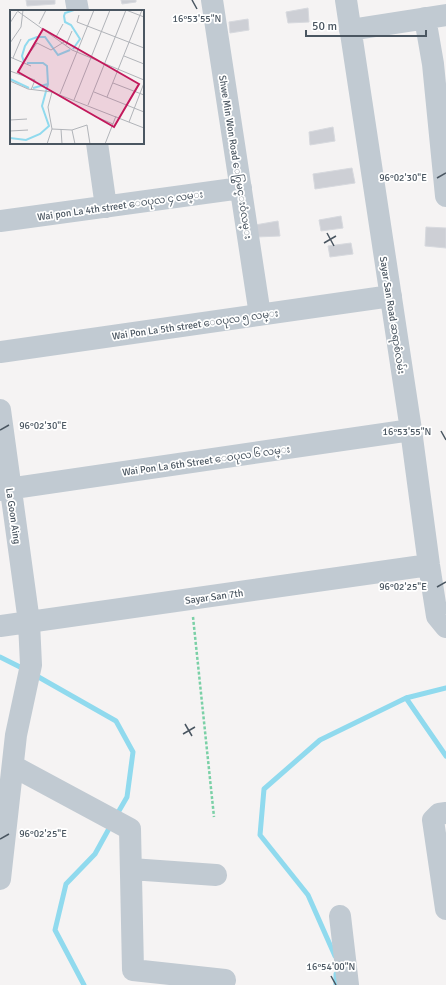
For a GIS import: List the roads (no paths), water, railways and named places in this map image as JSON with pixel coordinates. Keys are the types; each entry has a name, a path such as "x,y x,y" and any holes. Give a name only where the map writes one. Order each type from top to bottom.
{"street":[{"path":"76,0 78,10"},
{"name":"Shwe Min Won Road ေ၇ြွမင္းဝံလမ္း","path":"212,0 260,314"},
{"name":"Sayar San Road ဆရာစံလမ်း","path":"346,0 411,430 437,616 446,627"},
{"path":"350,30 436,17 433,64 446,196"},
{"path":"97,144 106,207"},
{"name":"Wai pon La 4th street ေဝပုလ ၄ လမ္း","path":"0,221 241,188"},
{"name":"Wai Pon La 5th street ေဝပုလ ၅ လမ္း","path":"0,352 391,296"},
{"name":"La Goon Aing","path":"0,410 5,489 29,622 31,665 8,736 12,766 1,848 0,879"},
{"name":"Wai Pon La 6th Street ေဝပုလ ၆ လမ္း","path":"5,489 411,430"},
{"name":"Sayar San 7th","path":"0,626 429,565"},
{"path":"12,766 130,829 133,970 225,980"},
{"path":"446,813 439,814 433,820 446,910"},
{"path":"130,869 216,875"},
{"path":"340,916 348,985"}],"waterway":[{"path":"0,657 24,669"},
{"path":"35,675 116,721 133,752 127,797 116,816"},
{"path":"335,956 308,895 260,835 264,789 320,740 406,698 446,688"},
{"path":"406,698 446,756"},
{"path":"84,985 55,930 66,884 95,854 111,825"},
{"path":"336,974 336,985"}]}
